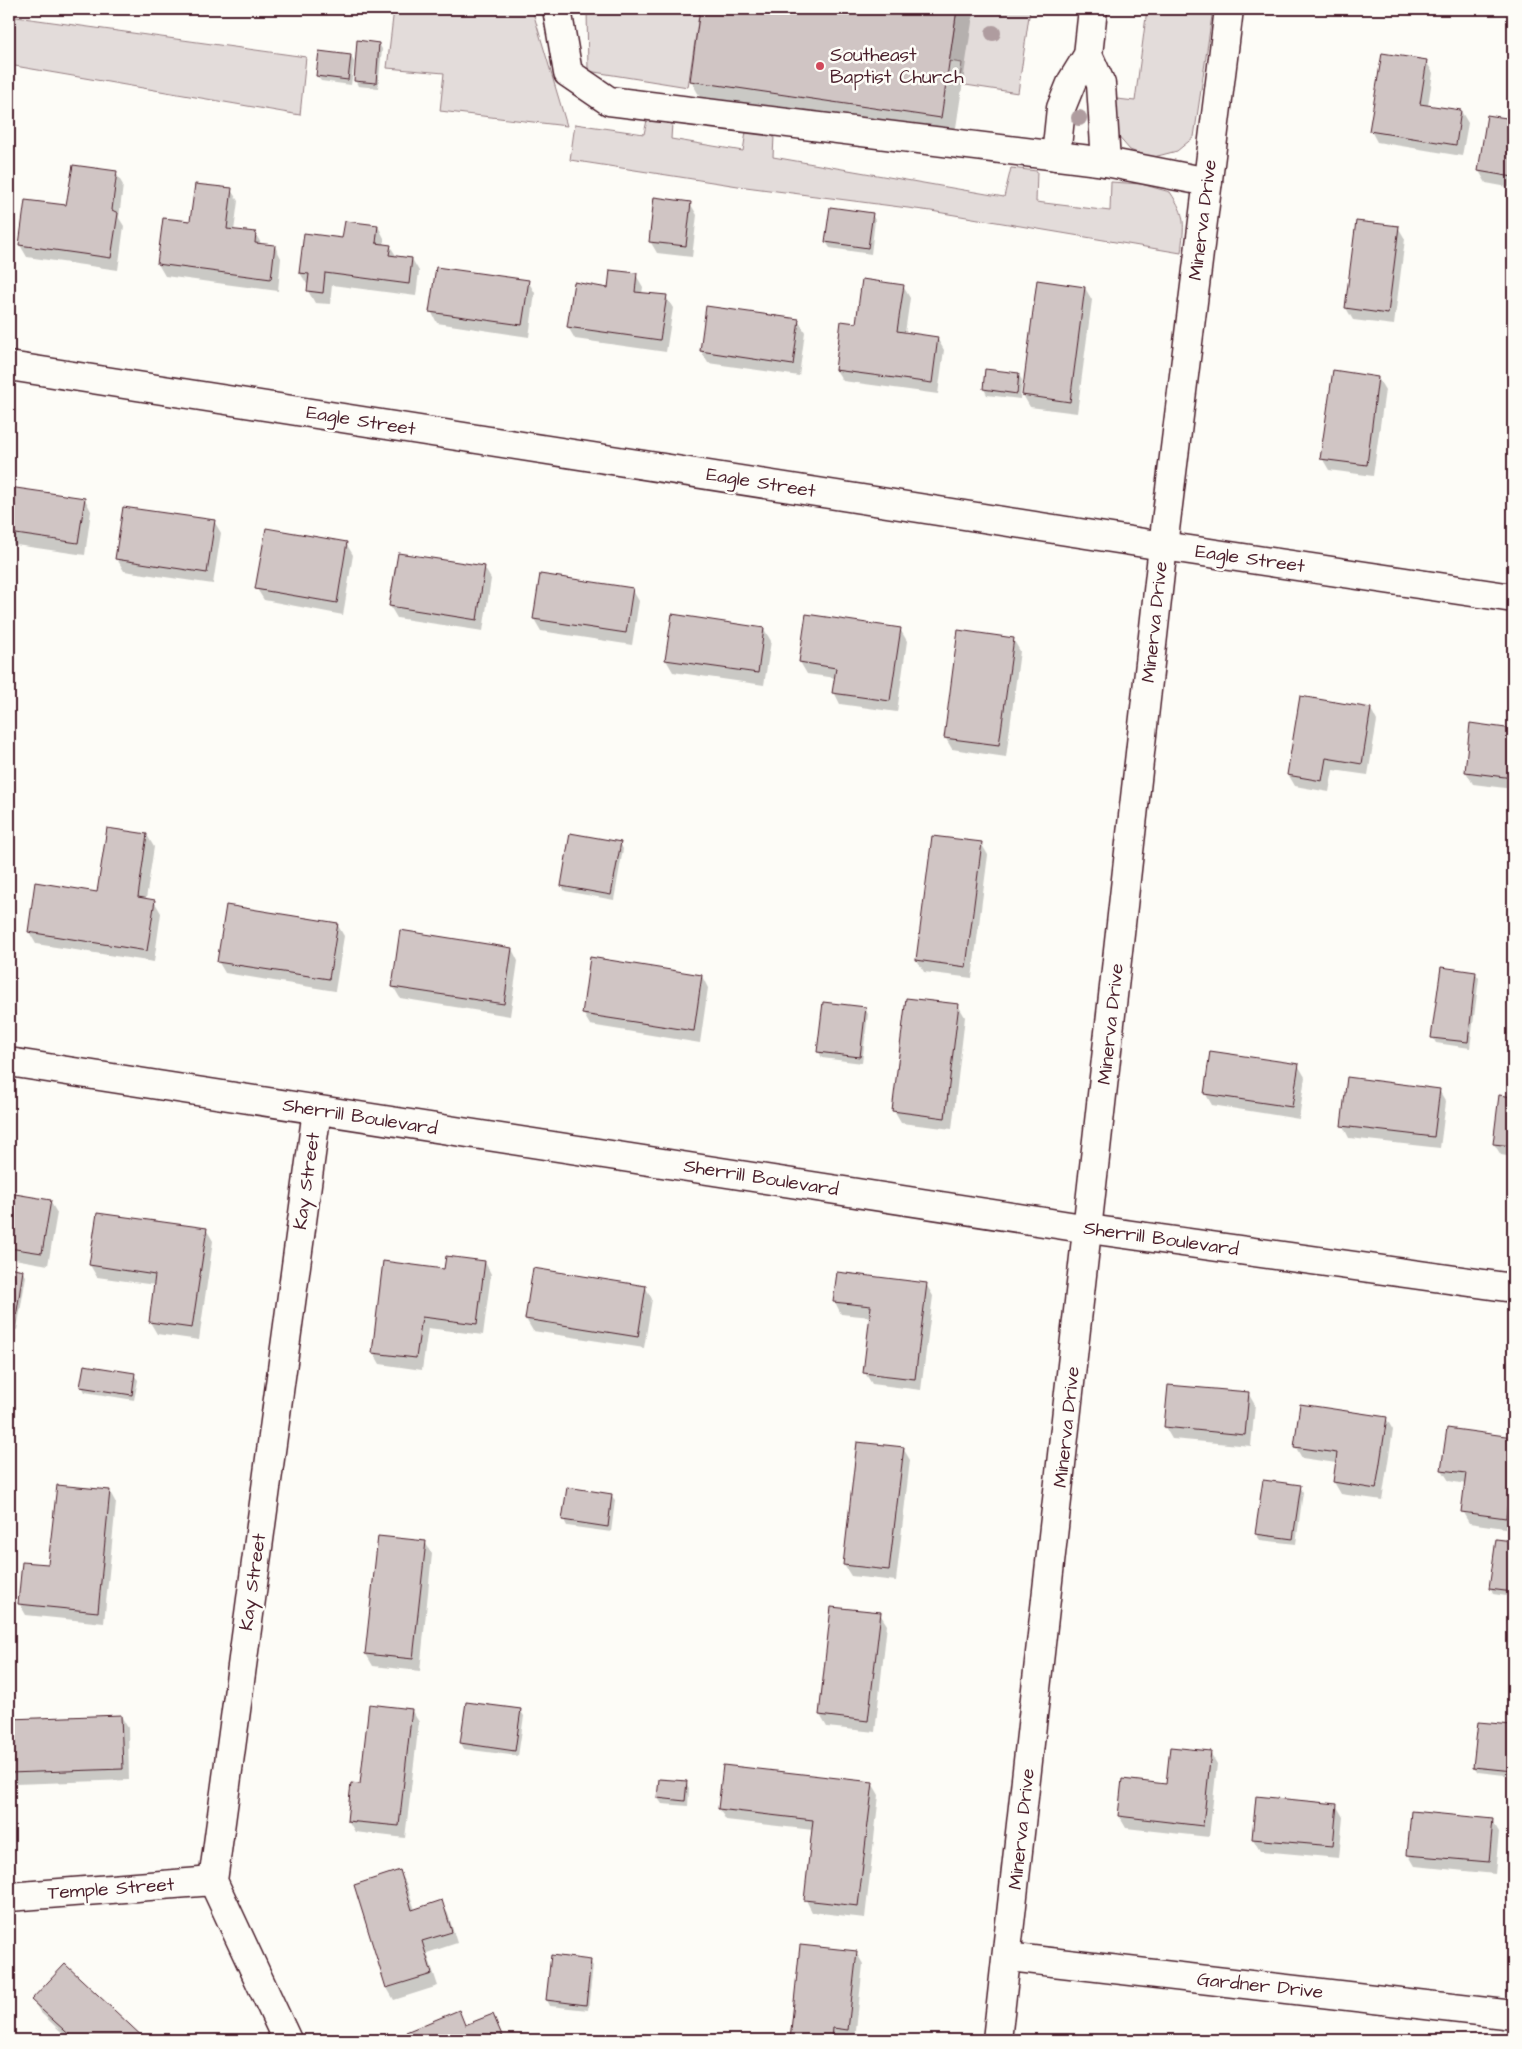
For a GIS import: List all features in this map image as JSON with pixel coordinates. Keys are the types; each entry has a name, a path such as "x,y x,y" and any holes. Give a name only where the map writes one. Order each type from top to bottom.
{"street":[{"path":"557,9 568,73 609,101 1106,162 1208,182"},
{"path":"1056,156 1061,108 1072,81 1088,55 1093,9"},
{"name":"Minerva Drive","path":"997,2040 1008,1957 1163,546 1229,9"},
{"path":"1088,55 1101,84 1106,162"},
{"name":"Eagle Street","path":"9,366 1163,546 1513,598"},
{"name":"Sherrill Boulevard","path":"9,1062 1088,1229 1513,1288"},
{"name":"Kay Street","path":"213,1882 317,1110"},
{"path":"213,1882 286,2040"},
{"name":"Temple Street","path":"9,1897 213,1882"},
{"name":"Gardner Drive","path":"1008,1957 1513,2015"}],"shaded area":[{"path":"394,9 532,9 567,126 440,111 444,73 387,68"},
{"path":"587,9 700,9 688,87 588,71"},
{"path":"957,9 1030,9 1018,93 959,84 962,63 949,61"},
{"path":"1147,9 1213,9 1194,137 1177,151 1150,158 1130,150 1117,135 1108,98 1135,101"},
{"path":"9,16 306,57 300,115 9,65"},
{"path":"647,120 672,123 671,139 743,151 746,132 774,136 773,157 1004,197 1011,168 1037,171 1036,202 1110,211 1111,182 1141,184 1170,192 1182,215 1183,235 1181,253 931,211 738,186 570,160 575,124 644,134"}],"building":[{"name":"Southeast Baptist Church","path":"700,9 957,9 941,118 690,81"},
{"path":"357,40 379,43 376,83 354,81"},
{"path":"319,51 351,55 348,80 316,76"},
{"path":"1382,53 1427,60 1420,104 1461,110 1456,145 1369,131"},
{"path":"1487,115 1513,119 1513,177 1478,171"},
{"path":"73,165 117,171 112,210 118,213 111,258 19,245 25,200 66,205"},
{"path":"195,184 232,188 227,229 256,232 255,243 275,245 271,279 157,264 163,218 190,221"},
{"path":"654,197 691,202 686,246 649,242"},
{"path":"830,207 873,213 868,248 825,242"},
{"path":"345,221 378,225 376,243 391,245 389,255 412,258 409,284 325,273 323,293 307,291 309,274 299,273 304,233 342,238"},
{"path":"1356,221 1399,226 1388,314 1345,308"},
{"path":"436,267 529,280 522,325 429,312"},
{"path":"610,270 637,273 635,292 667,295 660,340 567,327 574,282 608,288"},
{"path":"862,279 904,285 897,331 938,337 932,383 835,370 841,321 856,323"},
{"path":"1037,280 1085,287 1070,402 1022,395"},
{"path":"706,306 799,319 793,365 700,351"},
{"path":"985,369 1019,373 1017,394 983,389"},
{"path":"1333,370 1378,377 1367,465 1320,459"},
{"path":"9,487 85,498 78,543 9,533"},
{"path":"123,507 215,520 207,573 115,559"},
{"path":"266,528 347,542 337,603 255,589"},
{"path":"398,553 485,566 477,620 389,606"},
{"path":"540,574 633,588 626,633 533,619"},
{"path":"672,614 764,628 758,673 665,660"},
{"path":"806,614 901,628 890,701 832,693 836,668 799,662"},
{"path":"958,630 1014,638 999,745 944,738"},
{"path":"1300,696 1371,708 1362,764 1326,758 1322,781 1287,775"},
{"path":"1470,723 1513,729 1513,778 1465,772"},
{"path":"107,828 147,834 138,897 155,900 147,951 28,932 35,882 97,892"},
{"path":"570,833 621,842 611,895 561,886"},
{"path":"932,836 982,842 966,967 916,960"},
{"path":"226,905 338,923 329,979 217,962"},
{"path":"400,930 512,948 504,1004 392,987"},
{"path":"590,957 702,975 694,1031 582,1014"},
{"path":"1441,967 1476,972 1468,1042 1431,1038"},
{"path":"906,998 959,1004 945,1118 892,1111"},
{"path":"823,1002 866,1007 860,1057 817,1052"},
{"path":"1210,1051 1299,1064 1292,1107 1204,1094"},
{"path":"1347,1077 1440,1089 1434,1137 1341,1126"},
{"path":"1499,1095 1513,1097 1513,1146 1493,1144"},
{"path":"9,1193 51,1200 42,1253 9,1248"},
{"path":"97,1213 207,1228 192,1328 149,1322 155,1275 89,1265"},
{"path":"446,1256 485,1261 477,1324 422,1317 416,1358 372,1353 383,1261 444,1269"},
{"path":"9,1267 23,1270 15,1325 9,1324"},
{"path":"533,1268 646,1286 638,1337 525,1319"},
{"path":"837,1272 927,1283 915,1379 863,1373 871,1306 833,1302"},
{"path":"84,1365 135,1373 132,1395 80,1387"},
{"path":"1168,1385 1249,1392 1245,1435 1164,1427"},
{"path":"1300,1404 1387,1417 1376,1489 1333,1482 1337,1453 1294,1447"},
{"path":"1447,1428 1513,1437 1513,1485 1510,1484 1506,1518 1461,1512 1466,1473 1441,1470"},
{"path":"857,1442 904,1447 889,1570 843,1565"},
{"path":"1263,1480 1301,1485 1293,1539 1255,1534"},
{"path":"57,1485 110,1490 98,1612 18,1604 22,1562 48,1564"},
{"path":"567,1487 612,1494 608,1527 562,1520"},
{"path":"378,1536 426,1541 413,1659 365,1654"},
{"path":"1496,1539 1513,1541 1513,1592 1489,1589"},
{"path":"831,1607 881,1612 868,1721 819,1715"},
{"path":"466,1702 521,1709 515,1751 460,1743"},
{"path":"369,1704 412,1709 399,1826 347,1821 351,1783 360,1784"},
{"path":"121,1715 123,1769 9,1773 9,1719"},
{"path":"1478,1722 1513,1725 1513,1771 1473,1767"},
{"path":"1170,1747 1211,1751 1203,1826 1118,1816 1122,1779 1166,1784"},
{"path":"723,1765 873,1782 858,1906 804,1900 813,1820 718,1809"},
{"path":"659,1779 687,1781 685,1801 657,1798"},
{"path":"1256,1796 1337,1804 1333,1846 1252,1839"},
{"path":"1411,1811 1493,1819 1489,1862 1407,1855"},
{"path":"400,1870 412,1910 442,1900 452,1932 422,1941 432,1974 386,1988 354,1885"},
{"path":"800,1945 857,1951 848,2030 833,2028 832,2040 790,2040"},
{"path":"551,1955 591,1960 586,2005 546,2000"},
{"path":"65,1964 146,2040 75,2040 31,2000"},
{"path":"459,2010 465,2025 493,2014 504,2040 409,2040 406,2032"}],"place":[{"name":"Southeast Baptist Church","path":"820,66"}]}
